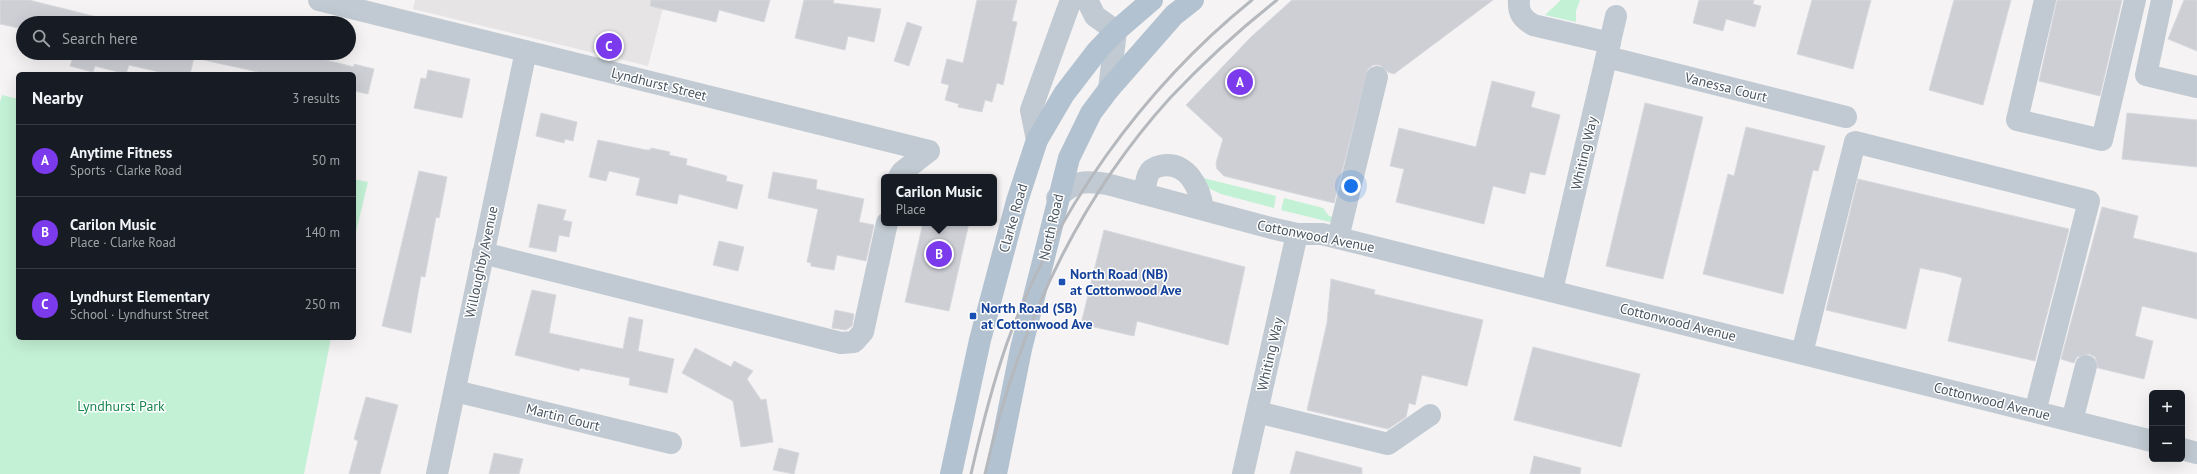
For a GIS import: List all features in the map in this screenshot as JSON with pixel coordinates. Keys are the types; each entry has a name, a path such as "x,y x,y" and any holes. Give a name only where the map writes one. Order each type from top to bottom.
{"main road":[{"name":"Clarke Road","path":"952,474 980,340 1017,201 1037,140 1064,94 1097,51 1116,31 1152,0"},
{"path":"1109,89 1174,15 1193,0"},
{"name":"North Road","path":"996,474 1022,349 1069,158 1091,113 1109,89"}],"street":[{"name":"Lyndhurst Street","path":"319,0 929,150 901,174"},
{"path":"1037,140 1031,110 1071,0"},
{"path":"1087,0 1095,16 1116,31"},
{"name":"Vanessa Court","path":"1519,0 1518,10 1523,18 1533,25 1608,50 1846,118"},
{"path":"2045,0 2017,120 2102,140 2135,0"},
{"path":"2162,0 2146,75 2197,87"},
{"name":"Whiting Way","path":"1552,290 1616,16"},
{"name":"North Road","path":"1109,89 1116,31"},
{"name":"Willoughby Avenue","path":"437,474 526,51"},
{"path":"1338,238 1377,77"},
{"path":"1802,353 1855,142 2089,201 2035,412"},
{"path":"1144,194 1148,174 1153,169 1164,165 1180,168 1186,172 1200,192 1195,207"},
{"name":"Cottonwood Avenue","path":"1058,198 1076,183 1088,181 1297,234 1322,234 1552,290 2149,440"},
{"path":"483,253 841,343 854,342 863,332 886,226"},
{"name":"Whiting Way","path":"1242,474 1297,234"},
{"path":"2072,421 2086,366"},
{"name":"Martin Court","path":"455,391 671,443"},
{"path":"1257,412 1388,444 1430,415"},
{"path":"2185,450 2197,453"}],"shaded area":[{"path":"415,0 665,0 648,66 413,9"}],"green space":[{"path":"1561,0 1580,0 1576,11 1576,22 1545,15"},
{"name":"Lyndhurst Park","path":"2,95 16,98 16,340 331,340 304,474 0,474 0,102"},
{"path":"1199,177 1276,196 1274,208 1221,194 1206,187"},
{"path":"356,179 368,182 356,232"},
{"path":"1284,198 1323,208 1329,216 1335,217 1330,222 1281,210"}],"building":[{"path":"0,0 29,0 93,16 16,16 16,27 0,24"},
{"path":"651,0 770,0 764,22 719,10 716,22 650,6"},
{"path":"804,0 834,0 833,3 881,9 874,42 848,36 845,50 795,38"},
{"path":"977,0 1017,0 1012,21 1017,22 1003,85 997,83 992,102 985,100 982,112 958,107 959,104 945,100 949,85 941,83 947,59 963,63"},
{"path":"1292,0 1493,0 1394,74 1388,72 1380,65 1373,65 1368,69 1334,203 1224,176 1217,169 1216,163 1223,139 1186,105 1251,37"},
{"path":"1699,0 1754,0 1753,4 1761,6 1755,27 1726,19 1723,31 1693,23"},
{"path":"1812,0 1871,0 1853,69 1797,54"},
{"path":"1954,0 2011,0 1983,105 1929,90"},
{"path":"2057,0 2122,0 2100,96 2039,81"},
{"path":"2184,0 2197,0 2197,51 2168,39"},
{"path":"907,22 922,27 909,66 894,61"},
{"path":"72,60 193,60 190,72 159,72 129,65 127,72 118,72 95,66 93,72 70,66"},
{"path":"204,60 326,60 354,67 354,64 374,69 368,94 356,91 356,72 258,72"},
{"path":"428,70 470,79 462,118 414,108 421,78 426,79"},
{"path":"1492,81 1535,92 1531,107 1560,115 1545,175 1530,172 1525,194 1493,186 1484,224 1396,202 1404,169 1390,166 1399,128 1476,147"},
{"path":"1645,103 1703,117 1663,279 1606,266"},
{"path":"541,113 577,122 573,141 565,139 564,143 536,136"},
{"path":"2127,113 2197,120 2197,167 2122,159"},
{"path":"1746,127 1825,146 1818,171 1813,170 1783,294 1703,274 1728,174 1734,176"},
{"path":"598,140 646,150 650,150 651,148 670,152 669,155 687,159 686,165 727,176 726,181 743,185 737,209 679,194 677,204 636,195 640,178 609,171 606,181 589,177"},
{"path":"419,171 447,177 439,218 436,217 425,277 421,276 411,333 382,326"},
{"path":"773,172 817,180 816,189 864,199 859,222 874,225 866,261 837,255 834,270 811,266 811,263 807,262 818,209 768,198"},
{"path":"1858,179 2069,229 2035,361 1948,341 1962,278 1945,273 1920,268 1906,329 1826,310"},
{"path":"538,204 566,210 563,220 572,222 569,237 559,235 556,252 529,247"},
{"path":"2102,207 2138,216 2133,238 2197,253 2197,319 2142,306 2135,336 2153,341 2144,379 2098,368 2095,357 2089,354 2077,357 2074,363 2061,359"},
{"path":"922,226 968,226 949,311 905,302"},
{"path":"1104,230 1245,267 1228,345 1137,321 1134,336 1081,324"},
{"path":"719,241 744,247 738,271 713,265"},
{"path":"1331,279 1375,290 1374,294 1483,320 1467,386 1422,375 1415,405 1409,403 1406,417 1388,429 1307,410 1327,323"},
{"path":"532,290 556,295 549,333 623,349 629,317 643,320 638,351 674,359 667,393 629,385 630,378 580,368 579,371 515,355"},
{"path":"835,310 854,314 852,326 846,330 832,328"},
{"path":"1533,347 1640,374 1621,447 1514,420"},
{"path":"695,348 731,367 734,361 753,371 747,379 761,400 766,399 773,442 741,447 733,401 682,373"},
{"path":"366,397 398,405 380,474 349,474 358,441 354,439"},
{"path":"779,448 799,453 794,474 773,470"},
{"path":"1296,451 1362,468 1362,474 1290,474"},
{"path":"494,453 523,459 519,474 489,474"},
{"path":"1534,456 1581,468 1580,474 1530,474"}],"railway":[{"path":"971,474 996,375 1007,343 1027,294 1050,246 1077,199 1107,155 1139,113 1174,72 1212,35 1252,0"},
{"path":"985,474 1013,372 1032,322 1053,274 1077,227 1105,182 1136,139 1170,98 1222,47 1277,0"}],"place":[{"name":"Lyndhurst Elementary","path":"609,46"},
{"name":"Anytime Fitness","path":"1240,82"},
{"name":"Carilon Music","path":"939,254"},
{"name":"North Road (NB) at Cottonwood Ave","path":"1062,282"},
{"name":"North Road (SB) at Cottonwood Ave","path":"973,316"}]}
